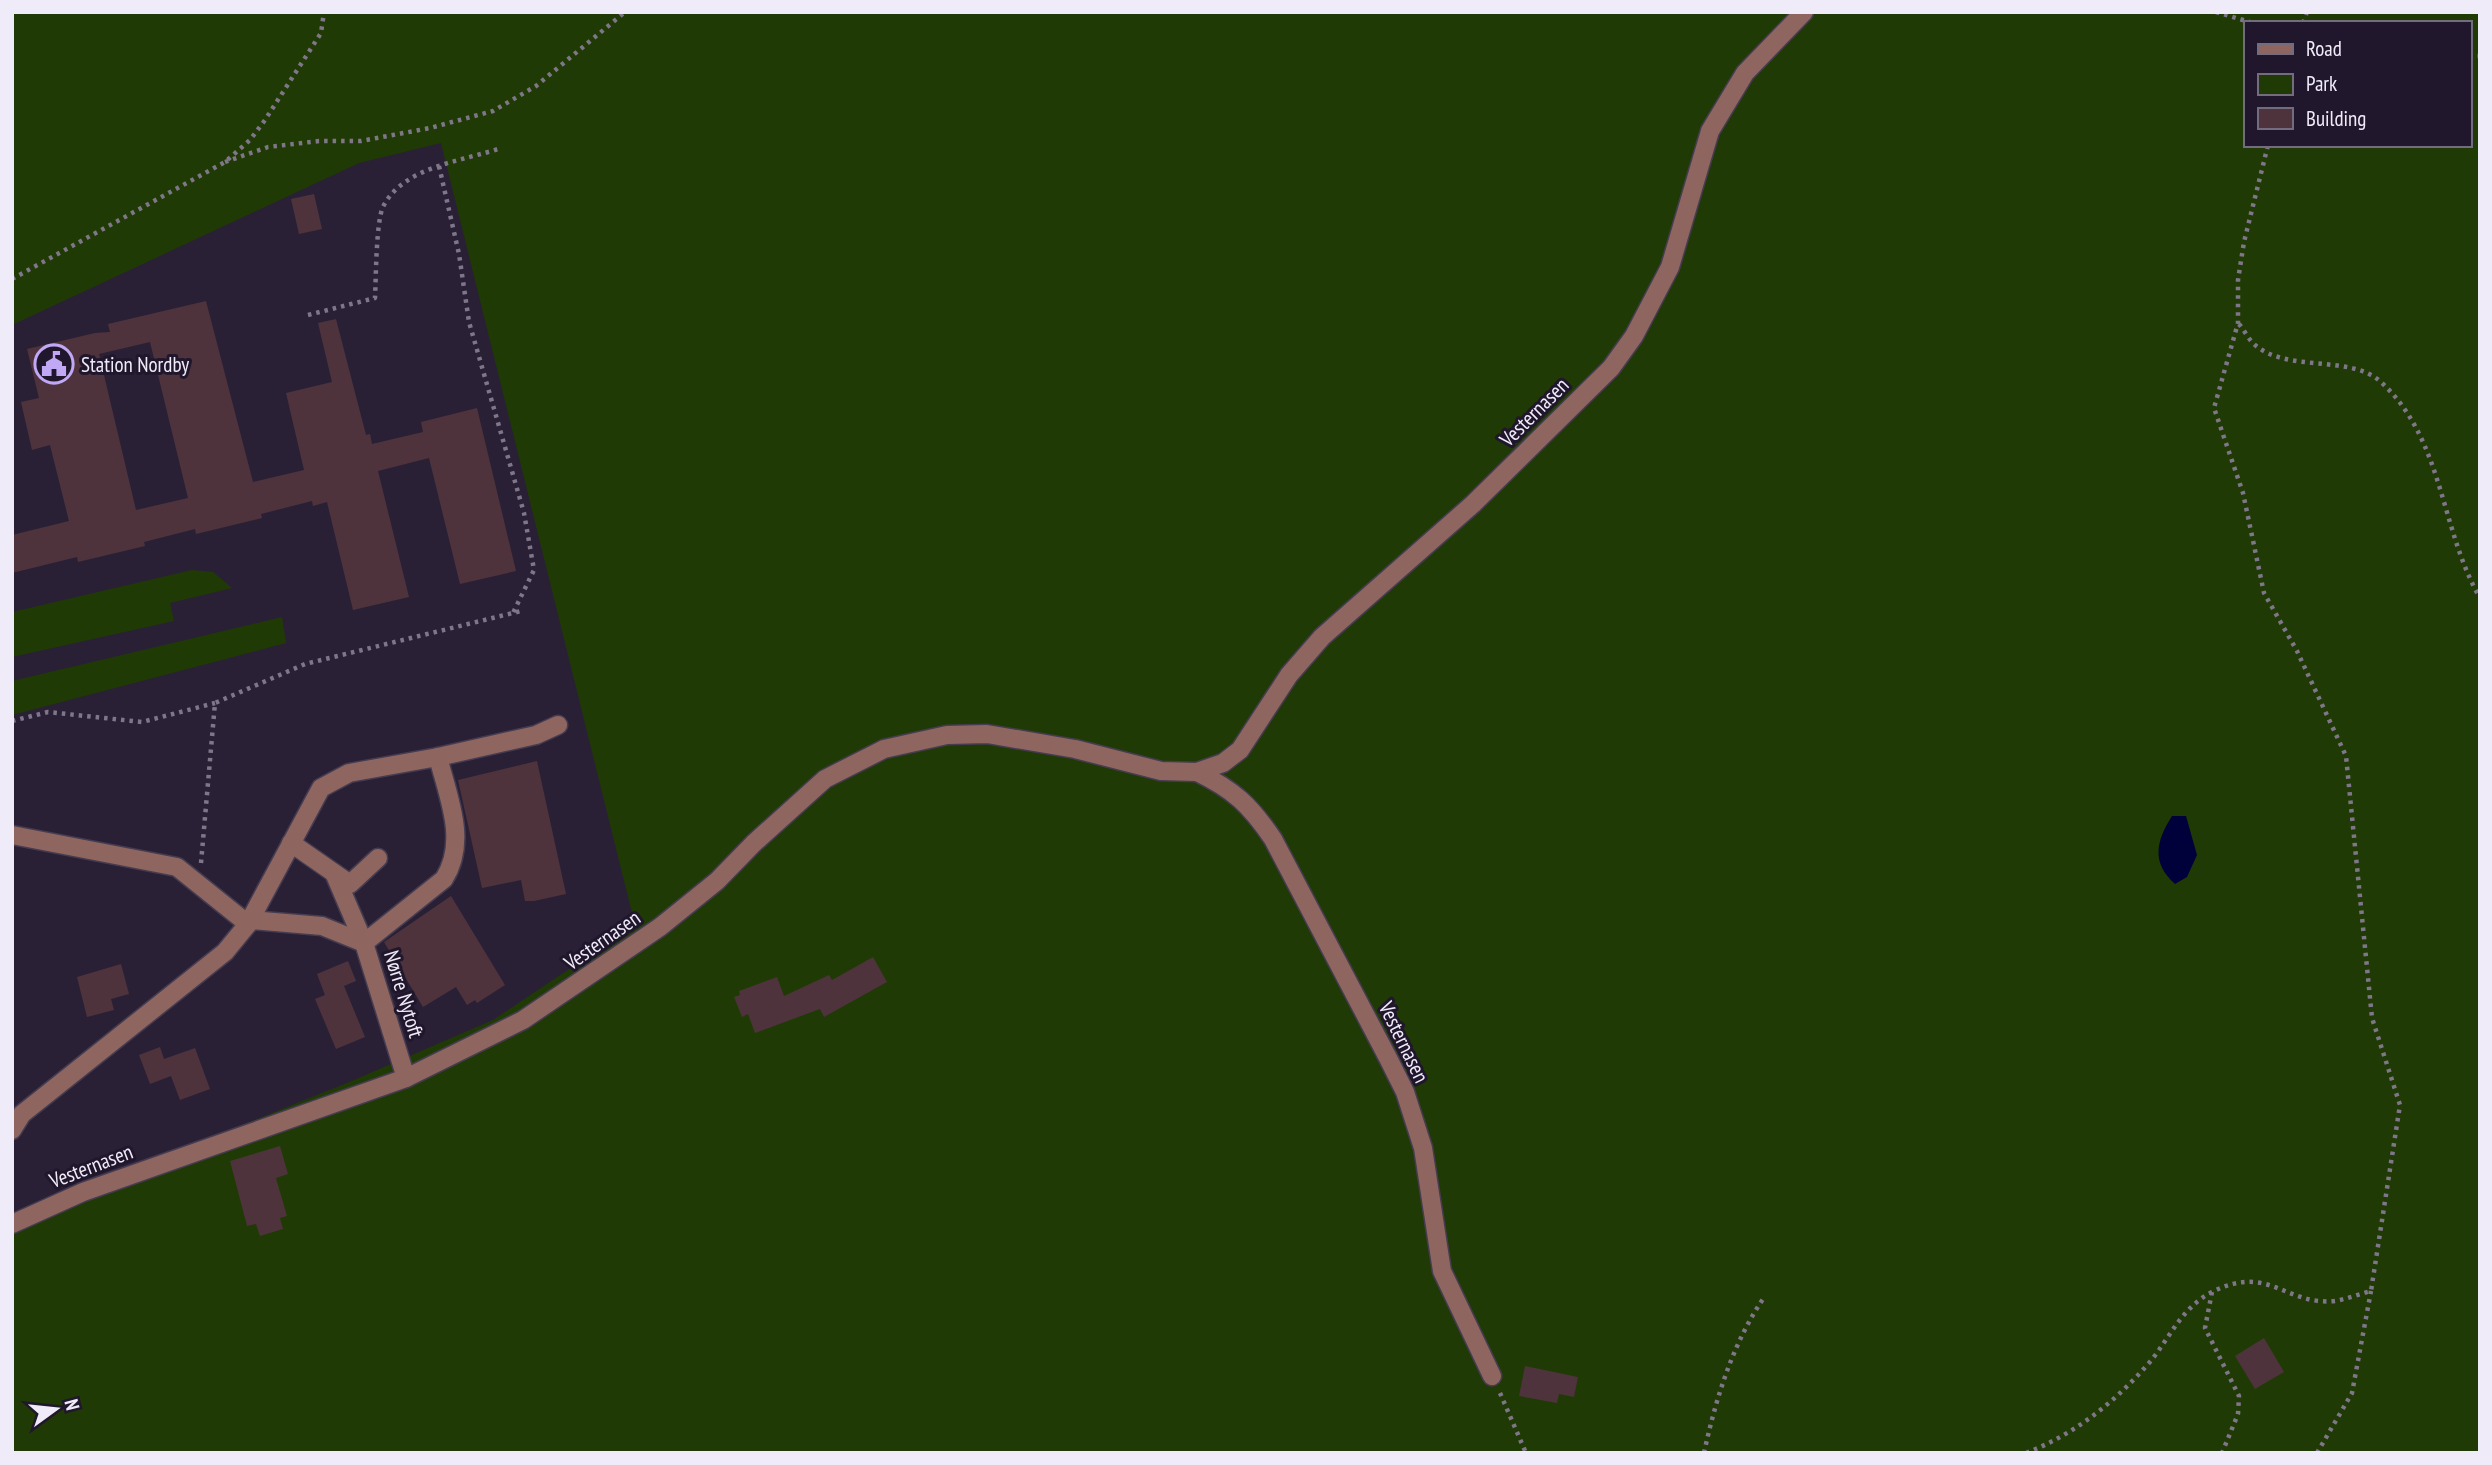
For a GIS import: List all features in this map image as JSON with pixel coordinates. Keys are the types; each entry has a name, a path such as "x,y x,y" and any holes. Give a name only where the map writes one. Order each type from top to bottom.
{"street":[{"name":"Vesternasen","path":"12,1224 83,1192 406,1077 480,1043 566,992 660,927 717,881 754,843 825,779 884,749 947,736 987,734 1075,749 1161,771 1197,772 1223,763 1240,750 1289,675 1322,637 1473,504 1611,368 1634,336 1670,267 1710,131 1745,73 1804,12"},
{"path":"12,1130 22,1114 225,952 249,922 321,788 349,773 536,735 558,725"},
{"name":"Nørre Nytoft","path":"406,1077 364,943 444,878 452,866 457,851 456,832 438,757"},
{"name":"Vesternasen","path":"1197,772 1228,787 1252,808 1273,839 1388,1058 1405,1093 1423,1148 1442,1271 1492,1376"},
{"path":"12,835 177,867 199,887 249,922 322,926 364,943"},
{"path":"291,843 350,884 378,858"},
{"path":"334,873 364,943"}],"path":[{"path":"225,162 250,140 265,120 321,33 324,12"},
{"path":"12,279 225,162 268,148 319,141 361,141 430,128 493,111 536,86 625,12"},
{"path":"2216,12 2244,21"},
{"path":"2240,20 2244,25"},
{"path":"2268,147 2244,242 2238,280 2238,323 2214,408 2243,493 2264,593 2297,651 2346,756 2372,1018 2400,1105 2352,1393 2317,1453"},
{"path":"308,315 375,298 383,208 398,189 439,166 501,148"},
{"path":"439,166 459,254 469,323 524,513 534,570 513,613"},
{"path":"2238,323 2255,345 2287,360 2341,365 2379,380 2401,406 2423,440 2440,483 2469,580 2480,598"},
{"path":"12,721 48,712 142,722 215,703 304,664 521,611"},
{"path":"199,887 215,703"},
{"path":"2025,1453 2052,1443 2091,1420 2149,1362 2177,1321 2194,1303 2212,1292 2245,1280 2263,1282 2295,1295 2333,1301 2371,1291"},
{"path":"2212,1292 2205,1328 2239,1396 2238,1414 2222,1453"},
{"path":"1704,1453 1711,1419 1734,1353 1765,1296"},
{"path":"1492,1376 1525,1453"}],"green space":[{"path":"12,12 2480,12 2480,1453 12,1453 12,1217 347,1083 493,1020 635,925 441,143 359,163 12,325"},
{"path":"192,570 213,572 232,588 170,603 174,621 12,657 12,612"},
{"path":"282,617 286,643 12,715 12,681"}],"shaded area":[{"path":"2172,816 2186,816 2197,855 2187,877 2175,884 2162,868 2158,852 2162,834"}],"building":[{"path":"314,194 322,229 299,234 291,199"},
{"path":"206,301 253,482 304,470 286,393 332,382 318,323 336,319 366,435 370,434 372,444 423,432 421,422 477,408 516,571 460,584 429,458 378,471 409,597 353,610 327,502 313,506 312,501 261,514 262,518 196,534 195,529 144,542 145,546 78,562 77,557 12,573 12,535 69,521 50,445 32,450 21,402 39,398 27,349 110,332 108,324","holes":["150,342 188,498 136,510 99,354"]},
{"path":"537,761 566,894 525,901 521,880 482,888 458,780"},
{"path":"451,896 505,985 477,1003 475,1000 467,1005 456,987 423,1007 384,942"},
{"path":"873,957 887,982 824,1017 820,1009 755,1033 748,1014 742,1017 734,997 740,995 739,991 777,977 784,996 829,975 832,980"},
{"path":"348,961 356,981 344,986 365,1037 336,1049 315,999 325,995 317,974"},
{"path":"121,964 129,994 111,999 114,1010 87,1017 77,977"},
{"path":"160,1047 164,1059 195,1048 210,1089 180,1100 171,1076 150,1084 139,1055"},
{"path":"280,1146 288,1174 276,1178 287,1216 280,1218 283,1229 260,1236 256,1224 247,1226 230,1161"},
{"path":"2264,1338 2284,1372 2255,1389 2235,1356"},
{"path":"1525,1366 1578,1377 1574,1397 1559,1394 1557,1403 1519,1396"}],"place":[{"name":"Station Nordby","path":"54,364"}]}
